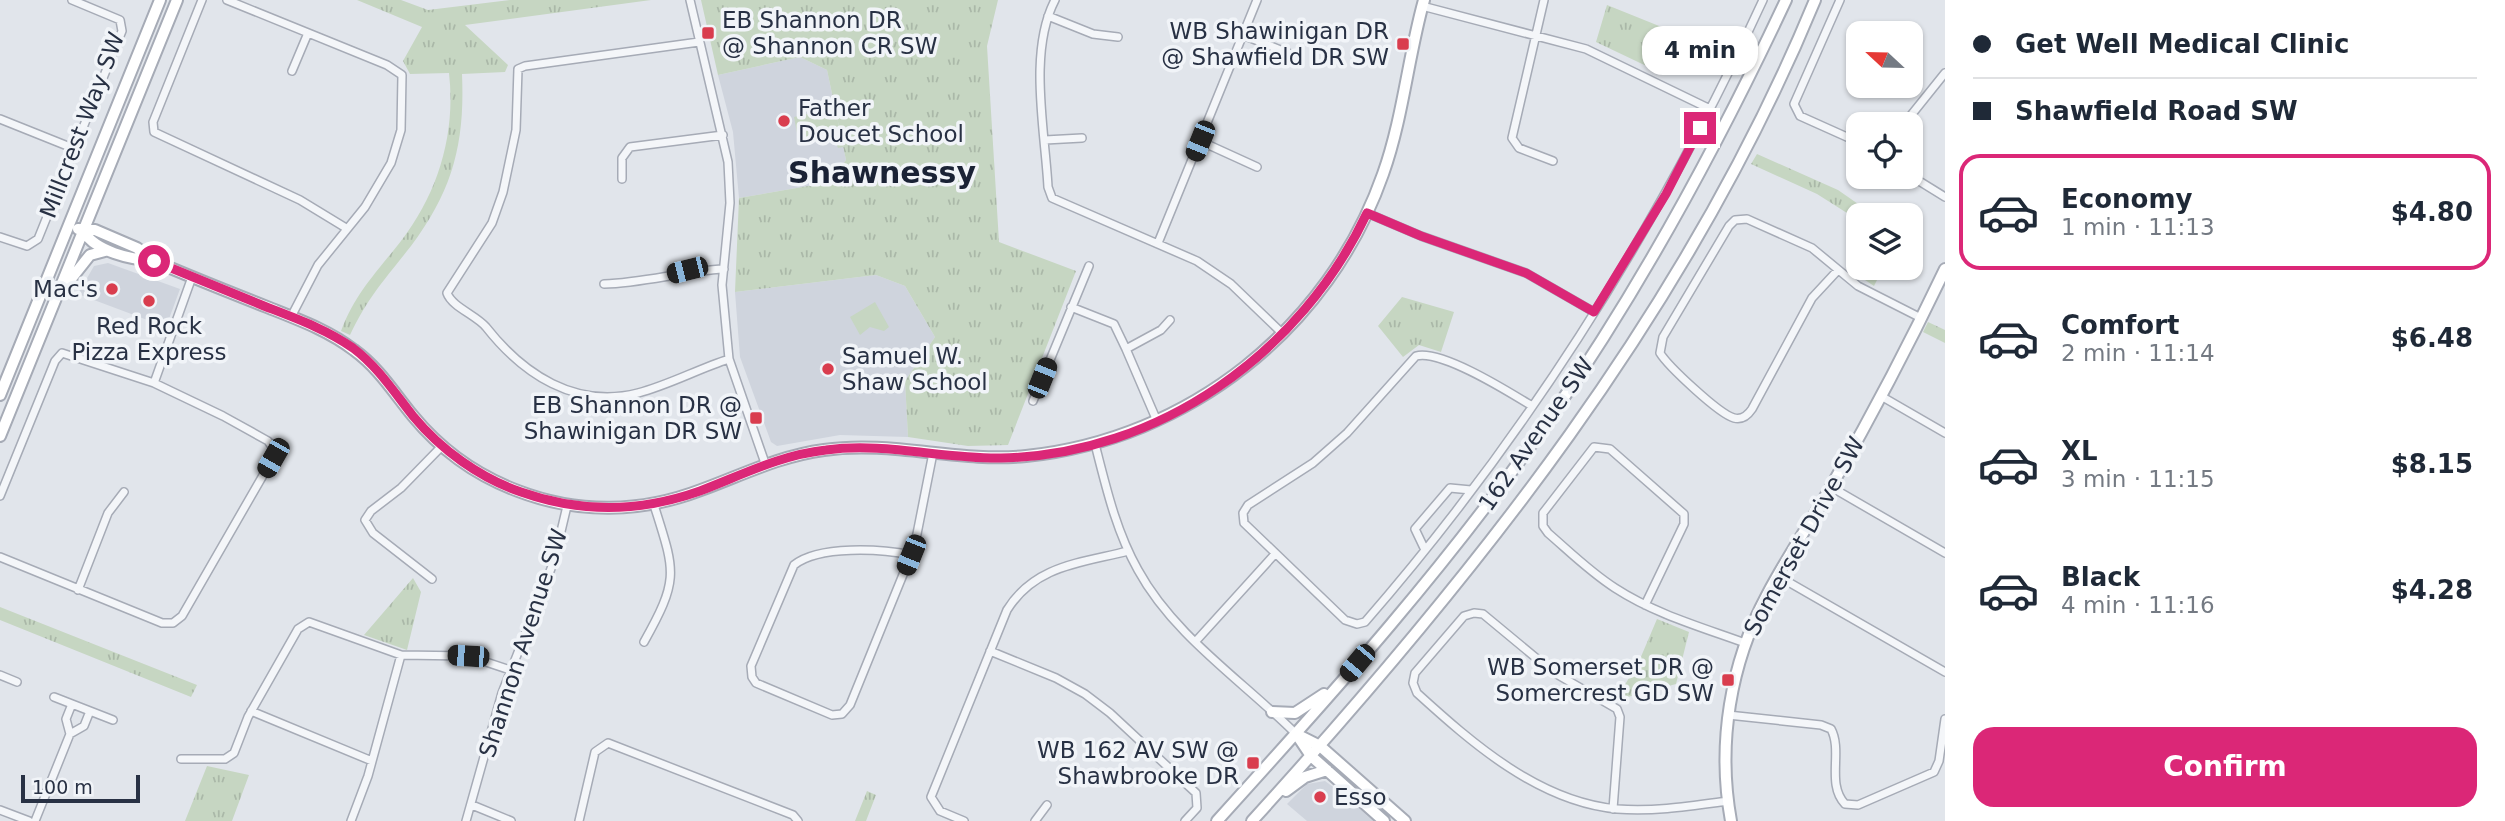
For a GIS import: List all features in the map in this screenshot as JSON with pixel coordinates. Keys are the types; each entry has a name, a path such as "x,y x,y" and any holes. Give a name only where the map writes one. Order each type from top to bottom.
{"main road":[{"path":"1,392 160,0"},
{"path":"0,436 177,0"},
{"name":"162 Avenue SW","path":"1217,821 1341,682 1459,541 1575,382 1672,225 1732,115 1786,0"},
{"name":"162 Avenue SW","path":"1252,821 1320,746 1491,543 1628,351 1693,243 1754,129 1815,0"},
{"path":"69,226 83,231 95,230 137,247 154,261 331,334 362,356 442,446 473,469 504,485 567,506 614,508 654,505 703,490 765,463 825,450 856,447 967,457 1021,457 1095,444 1157,422 1219,387 1283,334 1322,289 1367,213 1390,152 1423,3"},
{"path":"83,231 90,242 133,260 154,261"},
{"path":"55,302 90,255 112,251"},
{"name":"Somerset Drive SW","path":"1731,821 1725,754 1728,715 1745,643 1778,576 1881,396 1945,269"},
{"path":"1272,712 1295,713 1341,682"},
{"path":"1296,734 1320,746 1405,821"},
{"path":"1296,734 1311,756 1384,821"},
{"path":"1264,808 1305,777 1327,770"}],"street":[{"name":"Millcrest Way SW","path":"0,237 27,246 38,239 123,27 116,18 72,0"},
{"path":"202,0 153,122 154,132 300,200 346,228"},
{"path":"227,0 387,65 402,75 403,105 398,144 375,192 318,265 291,317"},
{"path":"690,0 723,135 730,203 722,302 729,359 765,463"},
{"path":"1055,0 1048,16 1040,53 1048,187 1052,198 1197,261 1231,284 1283,334"},
{"path":"1158,243 1257,0"},
{"path":"1544,0 1512,138 1519,148 1553,162"},
{"path":"1532,406 1472,372 1425,355 1416,356 1347,433 1313,463 1246,508 1244,523 1274,555 1345,620 1357,624 1365,622 1471,491 1532,406 1594,312 1666,194 1763,0"},
{"path":"1840,0 1795,99 1795,108 1800,116 1846,137"},
{"path":"1423,3 1535,33 1615,61 1710,109"},
{"path":"1048,16 1093,34 1118,37"},
{"path":"292,71 308,33"},
{"path":"1243,35 1288,53"},
{"path":"699,42 520,67 517,72 516,130 503,192 492,223 447,293 451,300 482,322 507,354 528,371 554,386 583,394 610,397 638,393 729,359"},
{"path":"1914,112 1945,73"},
{"path":"0,119 75,149"},
{"path":"622,179 622,158 630,147 723,135"},
{"path":"1045,140 1082,138"},
{"path":"1200,141 1256,167"},
{"path":"1923,183 1945,197"},
{"path":"1367,213 1421,236 1526,273 1594,312"},
{"path":"1838,270 1812,298 1752,409 1744,417 1735,418 1722,411 1660,353 1663,337 1728,226 1735,220 1747,219 1801,243 1819,253 1858,286 1922,318"},
{"path":"1033,401 1089,265"},
{"path":"604,284 627,283 687,270 724,269"},
{"path":"154,383 192,277"},
{"path":"1071,307 1114,324 1157,422"},
{"path":"1126,349 1161,330 1170,320"},
{"path":"0,496 58,356 68,353 154,383 223,416 268,441 273,448 273,458 177,622 162,623 0,557"},
{"path":"1881,396 1945,433"},
{"path":"1095,444 1128,551 1157,599 1196,641 1296,734"},
{"path":"432,579 373,533 365,520 371,511 401,488 442,446"},
{"path":"1645,605 1684,524 1684,514 1609,449 1594,447 1588,451 1543,513 1542,526 1597,575 1645,605 1745,643"},
{"path":"911,555 847,551 818,555 794,565 751,666 751,677 755,683 832,715 847,710 911,555 933,453"},
{"path":"1831,487 1945,553"},
{"path":"1425,550 1415,529 1450,488 1471,491"},
{"path":"78,590 108,513 124,492"},
{"path":"644,642 666,602 672,569 654,505"},
{"name":"Shannon Avenue SW","path":"466,821 493,722 510,670 554,561 567,506"},
{"path":"964,821 936,808 932,797 1011,604 1038,577 1063,566 1128,551"},
{"path":"1196,641 1274,555"},
{"path":"1778,576 1945,672"},
{"path":"1613,809 1620,718 1617,709 1553,672 1483,614 1474,612 1464,616 1415,673 1413,683 1417,693 1477,744 1537,783 1575,800 1613,809 1655,810 1728,801"},
{"path":"181,759 230,757 236,749 251,711 298,629 306,623 316,622 401,655 468,656 510,670"},
{"path":"990,651 1071,685 1110,713 1196,793 1197,808 1185,821"},
{"path":"351,821 372,761 401,655"},
{"path":"0,675 17,682"},
{"path":"54,697 113,720"},
{"path":"35,821 70,734 66,719 72,704"},
{"path":"70,734 84,726 90,711"},
{"path":"251,711 372,761"},
{"path":"1728,715 1826,725 1835,739 1838,795 1845,804 1858,805 1934,772 1939,761 1945,719"},
{"path":"579,821 595,752 608,743 793,815 798,821"},
{"path":"472,805 510,821"},
{"path":"1035,821 1047,806"},
{"path":"0,810 29,821"}],"shaded area":[{"name":"Father Doucet School","path":"800,57 827,70 846,160 831,182 739,198 733,132 718,75"},
{"path":"108,263 180,289 166,327 78,294 94,266"},
{"name":"Samuel W. Shaw School","path":"876,275 905,286 935,337 905,381 908,437 840,435 777,446 771,442 740,357 735,292"},
{"path":"1325,781 1379,821 1307,821 1287,804 1307,784"}],"green space":[{"path":"357,0 401,0 428,10 510,0 651,0 465,25 508,65 505,72 462,74 458,144 446,185 425,225 385,278 350,335 341,331 353,305 414,223 425,203 442,162 450,118 449,73 410,74 403,61 422,27"},
{"path":"701,0 998,0 987,46 999,242 1076,271 1008,445 968,446 908,437 905,381 935,337 905,286 876,275 735,292 739,198 831,182 846,160 827,70 800,57 718,75"},
{"path":"1607,5 1679,34 1662,71 1659,72 1596,42"},
{"path":"835,107 843,147 838,148 832,134 798,138 794,117"},
{"path":"1757,154 1838,190 1857,203 1846,203 1846,212 1817,194 1751,164"},
{"path":"1865,280 1877,280 1874,286"},
{"path":"1402,297 1454,312 1441,352 1419,345 1403,357 1378,326"},
{"path":"875,302 889,327 884,331 870,327 860,335 850,317"},
{"path":"1928,322 1945,330 1945,343 1923,332"},
{"path":"413,578 421,592 407,650 364,635"},
{"path":"0,607 197,685 191,697 0,620"},
{"path":"1657,619 1689,632 1676,684 1624,698 1619,695 1640,659"},
{"path":"207,766 249,775 232,821 185,821"},
{"path":"867,791 876,795 866,821 855,821"}],"place":[{"name":"EB Shannon DR @ Shannon CR SW","path":"708,33"},
{"name":"WB Shawinigan DR @ Shawfield DR SW","path":"1403,44"},
{"name":"Father Doucet School","path":"784,121"},
{"name":"Mac's","path":"112,289"},
{"name":"Red Rock Pizza Express","path":"149,301"},
{"name":"Samuel W. Shaw School","path":"828,369"},
{"name":"EB Shannon DR @ Shawinigan DR SW","path":"756,418"},
{"name":"WB Somerset DR @ Somercrest GD SW","path":"1728,680"},
{"name":"WB 162 AV SW @ Shawbrooke DR","path":"1253,763"},
{"name":"Esso","path":"1320,797"}],"district":[{"name":"Shawnessy","path":"882,173"}],"route":[{"path":"154,261 303,322 342,341 372,364 415,419 442,446 473,469 504,485 567,506 632,507 654,505 703,490 775,460 825,450 881,447 951,456 1021,457 1095,444 1157,422 1219,387 1248,366 1283,334 1322,289 1344,257 1367,213 1421,236 1526,273 1594,312 1666,194 1700,128"}]}
